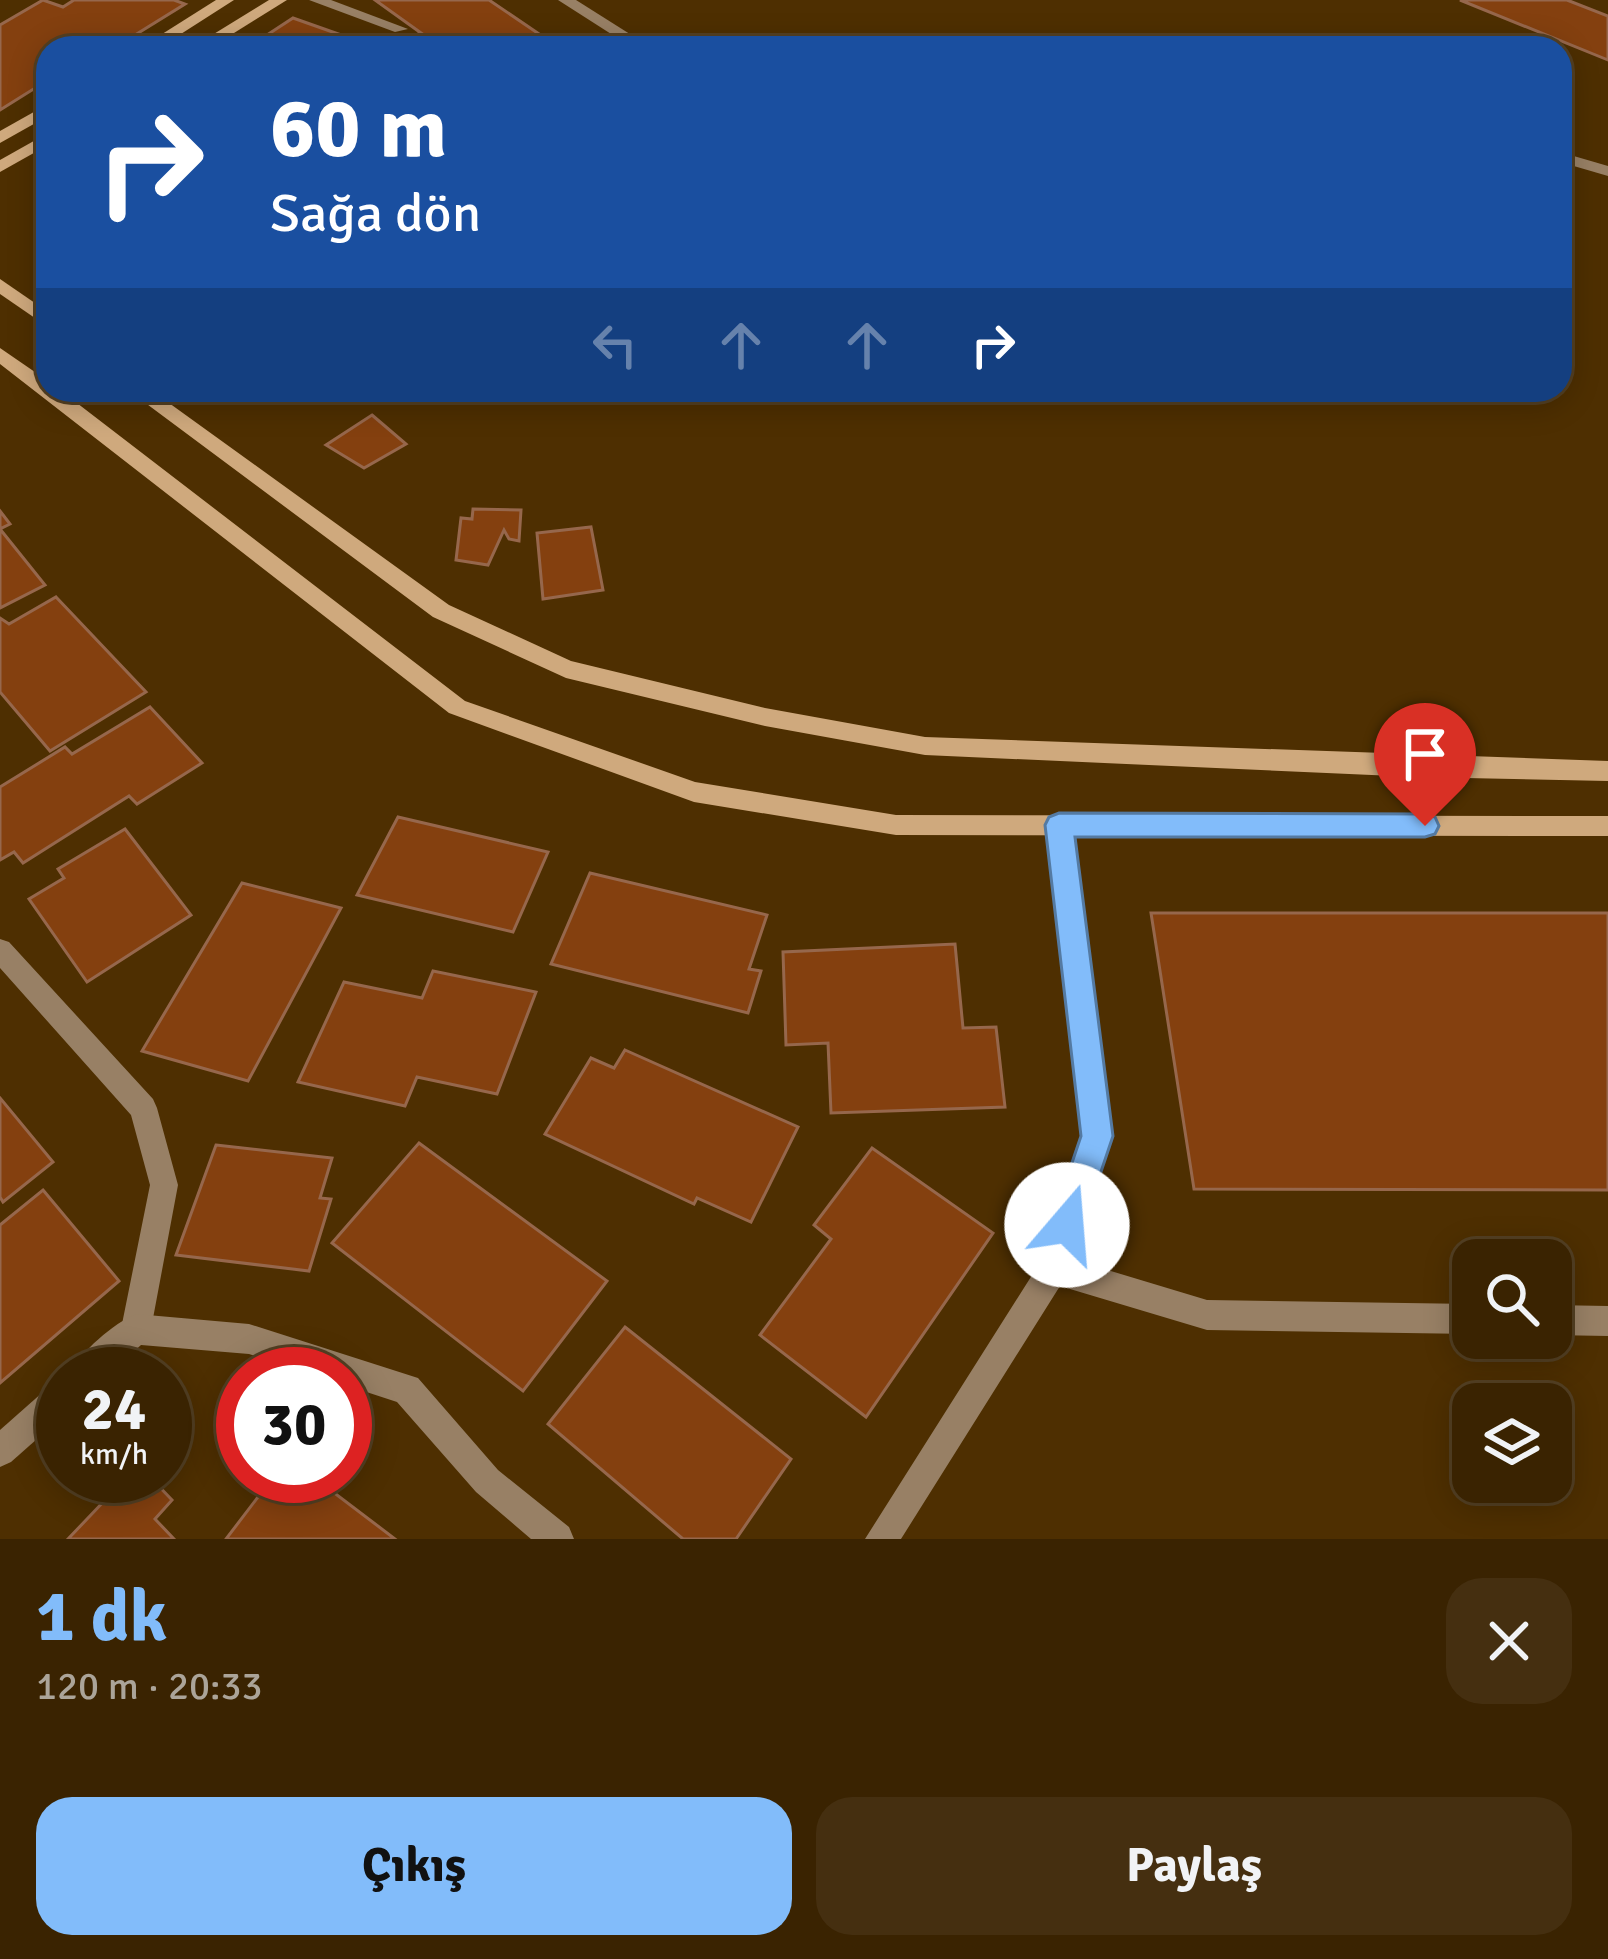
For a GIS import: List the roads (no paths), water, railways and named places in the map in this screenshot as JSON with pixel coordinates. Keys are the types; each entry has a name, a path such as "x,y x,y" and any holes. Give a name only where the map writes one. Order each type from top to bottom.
{"main road":[{"path":"168,36 227,0"},
{"path":"219,36 280,0"},
{"path":"0,138 36,116"},
{"path":"0,167 36,145"},
{"path":"0,285 36,312"},
{"path":"0,354 36,382"},
{"path":"62,402 457,707 694,792 896,825 1608,826"},
{"path":"154,402 441,611 566,669 765,717 925,746 1608,771"}],"street":[{"path":"316,0 400,29"},
{"path":"566,0 624,36"},
{"path":"1572,160 1608,171"},
{"path":"881,1539 1052,1269 1097,1136 1059,825"},
{"path":"0,950 14,960 142,1108 164,1185 136,1329 116,1347"},
{"path":"1052,1269 1207,1316 1452,1319"},
{"path":"1572,1321 1608,1321"},
{"path":"136,1329 249,1339 407,1389 487,1480 557,1539"},
{"path":"0,1451 36,1419"}]}
